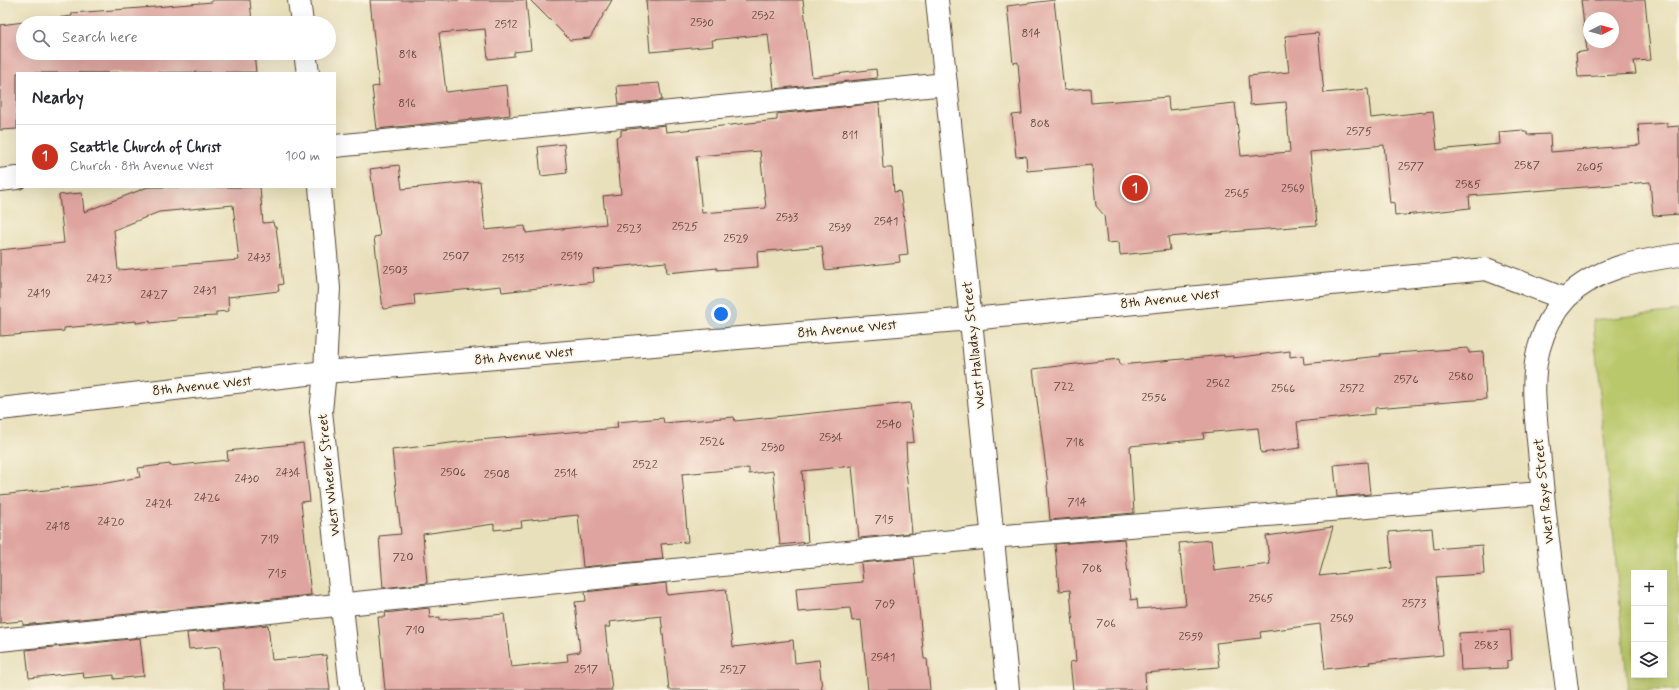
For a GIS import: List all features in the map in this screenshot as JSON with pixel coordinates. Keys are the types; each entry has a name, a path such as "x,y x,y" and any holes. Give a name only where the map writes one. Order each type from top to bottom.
{"street":[{"path":"299,0 301,16"},
{"name":"West Halladay Street","path":"937,0 1008,690"},
{"path":"306,60 308,72"},
{"path":"336,146 946,84"},
{"path":"0,180 16,178"},
{"name":"West Wheeler Street","path":"320,188 329,288 326,372 322,411 351,690"},
{"path":"1565,299 1590,279 1624,264 1679,255"},
{"name":"8th Avenue West","path":"0,409 326,372 971,319 1486,269 1565,299"},
{"name":"West Raye Street","path":"1565,299 1547,325 1538,349 1534,390 1542,492 1567,690"},
{"path":"0,640 342,606 992,537 1542,492"}],"green space":[{"path":"1679,311 1679,690 1628,690 1593,320"}],"building":[{"path":"212,0 250,0 251,16 72,16 72,13 212,2"},
{"path":"370,0 526,0 531,50 514,52 514,56 488,59 485,29 439,33 446,92 507,85 510,115 377,129 372,87 379,86"},
{"path":"530,0 612,0 590,38 570,40"},
{"path":"646,0 803,0 812,77 876,69 877,78 774,89 768,34 712,40 713,46 650,52"},
{"path":"1054,0 1064,90 1090,88 1091,103 1168,97 1169,110 1235,103 1241,156 1290,152 1286,102 1250,105 1248,76 1289,72 1285,36 1318,33 1324,93 1368,89 1371,118 1433,111 1437,150 1500,144 1499,132 1523,130 1523,132 1527,132 1527,135 1550,134 1551,152 1640,145 1638,125 1667,123 1667,127 1679,126 1679,214 1653,216 1650,182 1469,196 1470,208 1395,216 1394,202 1390,203 1384,145 1310,152 1317,225 1168,237 1170,250 1120,255 1119,242 1107,243 1104,215 1096,206 1092,165 1027,171 1026,156 1016,157 1012,115 1022,114 1018,62 1013,63 1007,6"},
{"path":"1581,0 1645,0 1651,60 1634,61 1636,74 1578,77 1576,53 1587,51 1587,48 1619,48 1619,12 1583,12 1583,17"},
{"path":"16,23 16,60 255,60 256,72 16,72 16,129 0,130 0,25"},
{"path":"659,83 662,100 619,105 617,86"},
{"path":"879,103 883,168 892,168 894,192 900,191 903,211 908,254 899,255 900,262 825,270 822,246 757,252 758,267 717,270 717,268 667,273 666,262 593,269 594,282 502,292 501,286 414,295 415,305 383,309 374,237 380,236 370,169 399,165 402,189 480,181 485,230 525,226 526,233 606,224 603,196 621,194 616,137 621,136 621,130 665,125 666,132 777,120 777,114","holes":["760,151 766,208 702,213 696,156"]},
{"path":"564,144 567,173 541,176 538,147"},
{"path":"145,188 260,188 263,223 273,222 274,227 276,227 283,284 278,285 279,291 228,297 229,311 216,312 216,316 177,318 177,320 150,323 150,321 136,323 136,321 64,328 64,331 0,336 0,250 64,243 59,195 82,193 84,212","holes":["233,205 239,260 118,270 114,230 159,212"]},
{"path":"1468,348 1469,353 1483,352 1486,399 1375,408 1375,414 1297,422 1300,448 1261,453 1258,428 1203,433 1204,439 1130,446 1134,513 1050,520 1048,484 1033,369 1119,359 1120,365 1224,355 1224,357 1233,356 1233,358 1290,351 1290,357 1303,355 1304,364 1380,356 1380,354"},
{"path":"910,403 914,442 906,443 907,460 905,460 912,533 859,538 852,466 802,471 808,542 780,545 773,471 749,474 749,468 682,474 688,542 661,544 663,559 583,567 578,515 521,521 522,527 494,530 494,524 423,534 427,583 383,588 379,536 401,534 392,450 467,441 618,428 617,422 663,418 664,423 734,417 735,421"},
{"path":"303,443 310,501 301,502 311,595 23,625 23,621 0,623 0,495 101,484 140,477 138,468 228,460 227,451"},
{"path":"1367,462 1370,494 1337,497 1334,465"},
{"path":"1333,527 1319,576 1392,568 1389,532 1432,528 1434,549 1482,545 1484,574 1436,577 1443,655 1369,662 1370,664 1325,669 1320,624 1260,632 1261,638 1216,643 1219,667 1145,673 1146,690 1073,690 1070,662 1076,661 1070,590 1059,591 1055,544 1124,539 1131,600 1137,599 1138,609 1186,605 1179,543 1211,540 1214,571 1270,564 1266,536"},
{"path":"914,558 924,659 927,659 930,690 868,690 861,620 852,621 850,608 798,612 796,588 863,582 861,563"},
{"path":"666,583 667,595 726,589 733,647 793,640 795,663 819,660 822,690 669,690 661,616 609,622 610,627 605,627 612,690 385,690 378,617 386,617 385,613 429,608 430,618 440,617 440,620 504,614 511,667 568,661 567,654 580,652 575,602 586,601 585,592"},
{"path":"268,625 272,660 326,655 330,690 224,690 220,646 189,649 187,633"},
{"path":"1510,630 1512,660 1507,661 1507,668 1461,670 1459,633"},
{"path":"140,638 144,676 114,679 114,675 84,678 83,672 29,678 26,650"}],"place":[{"name":"Seattle Church of Christ","path":"1135,188"}]}
